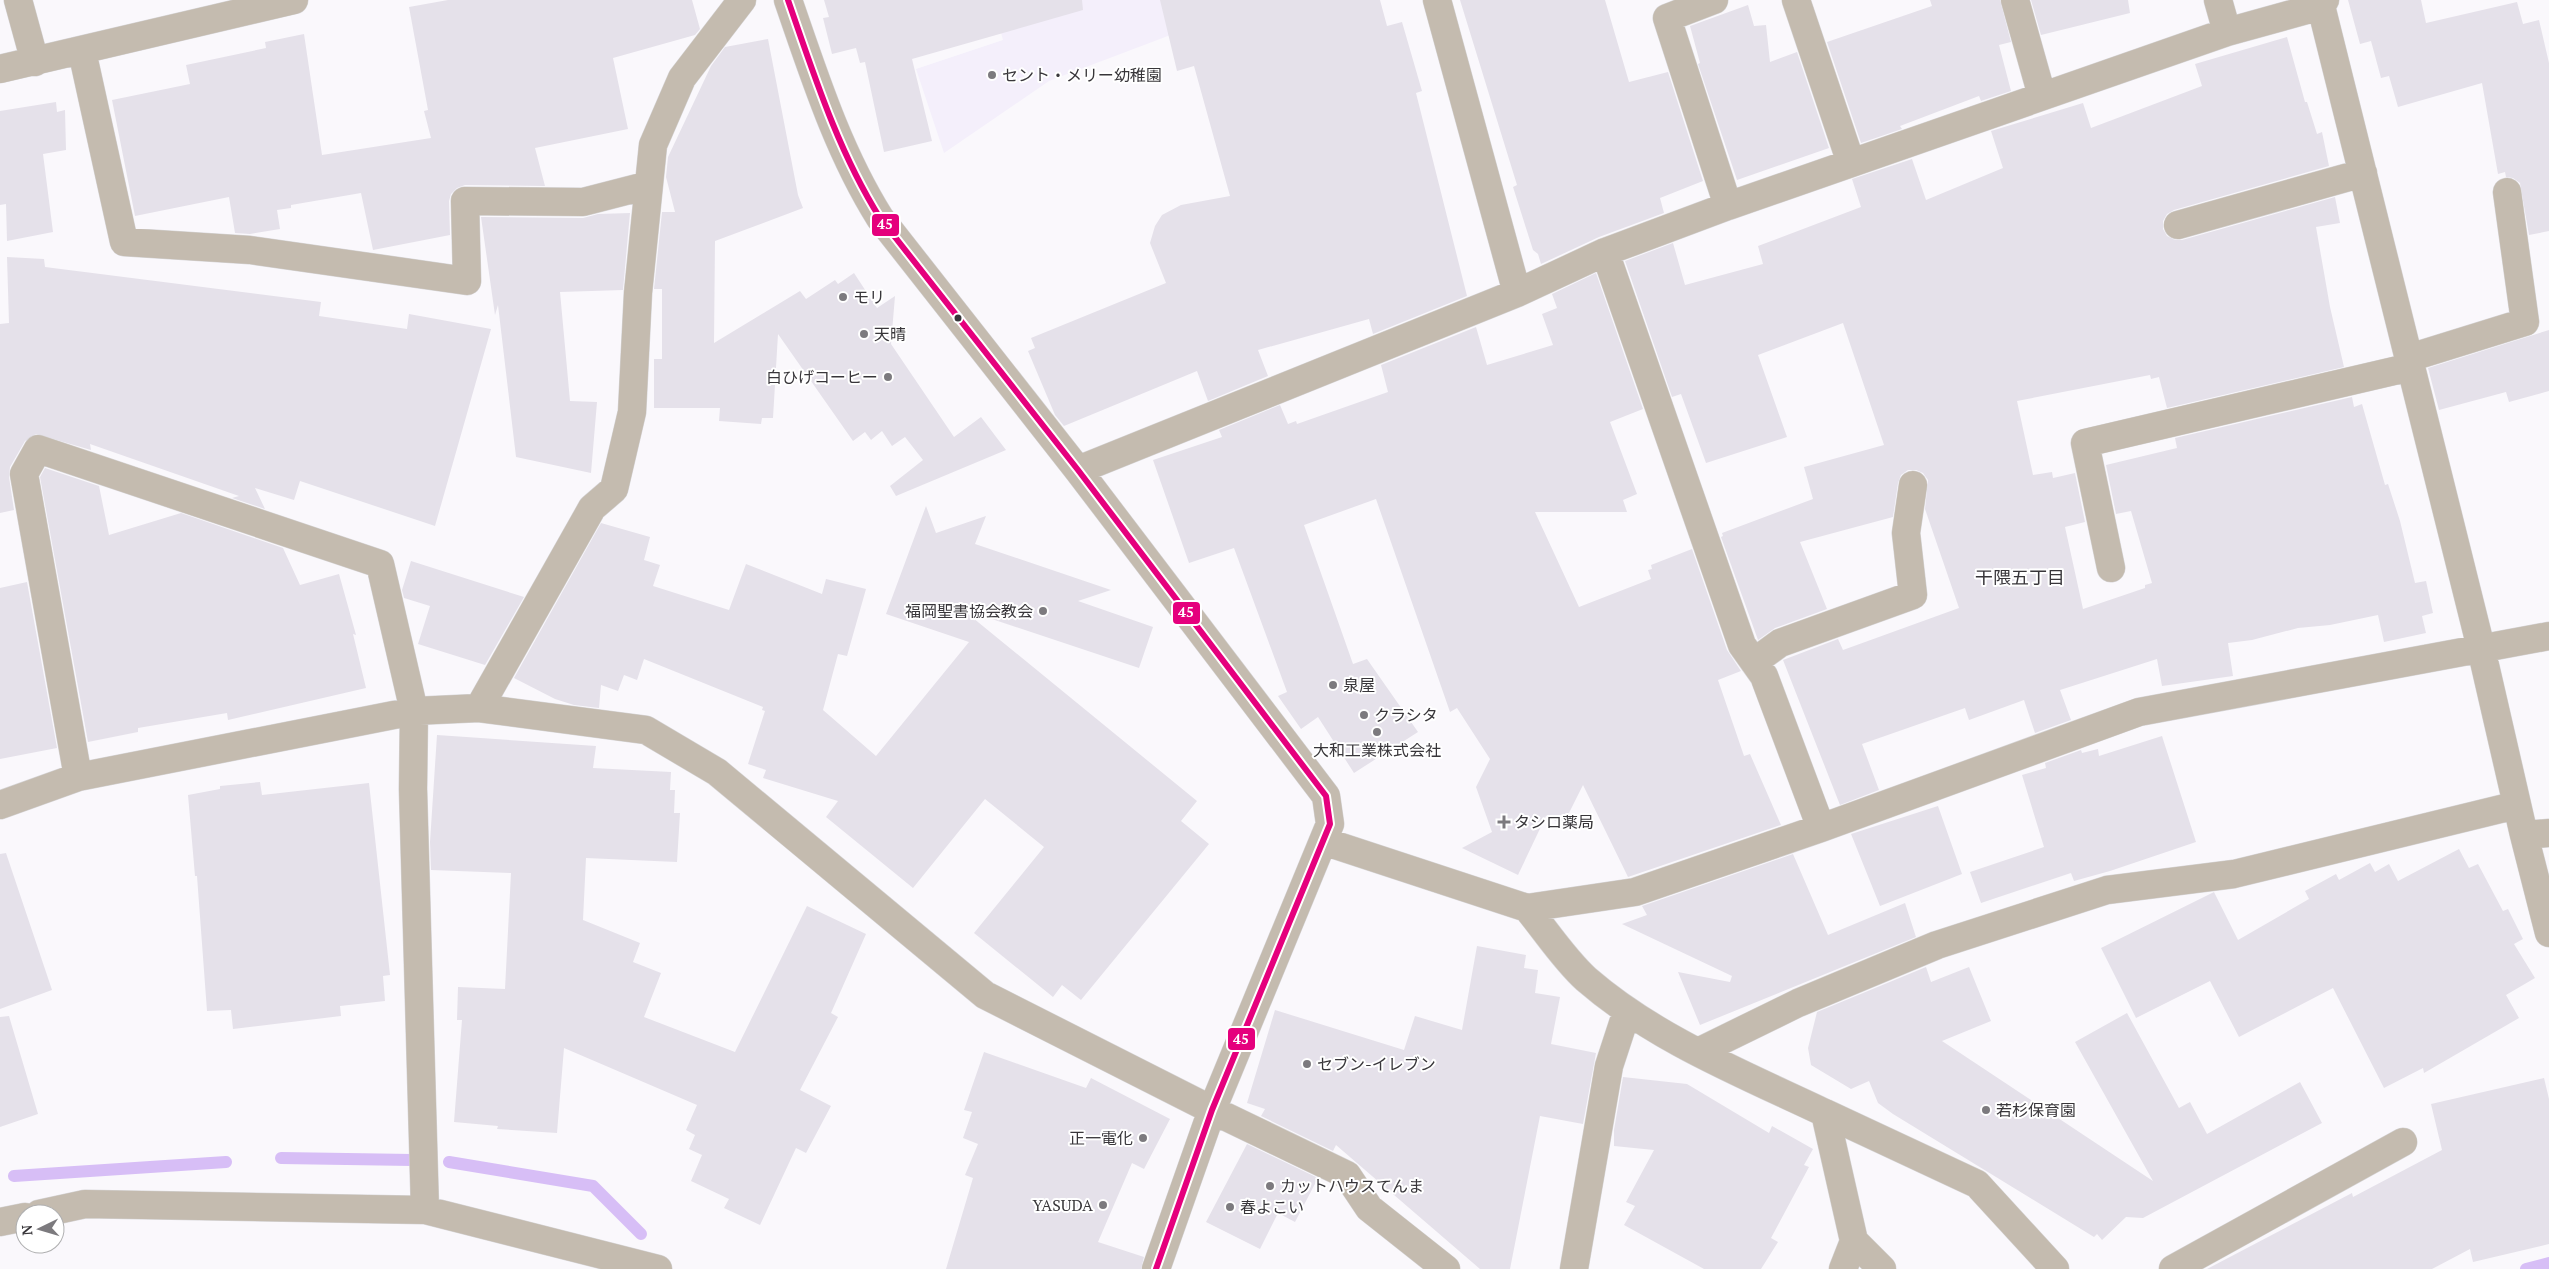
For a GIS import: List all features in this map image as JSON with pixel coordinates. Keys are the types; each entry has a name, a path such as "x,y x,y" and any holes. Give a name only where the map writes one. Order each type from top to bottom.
{"street":[{"path":"18,0 35,62"},
{"path":"0,69 294,0"},
{"path":"479,708 592,508 614,489 632,412 638,293 653,145 682,78 742,0"},
{"path":"788,0 817,86 858,182 871,204 1078,470 1326,796 1330,824 1212,1110 1156,1269"},
{"path":"1437,0 1517,293"},
{"path":"1714,0 1667,18 1728,206"},
{"path":"1796,0 1851,163"},
{"path":"2015,0 2042,96"},
{"path":"2218,0 2227,32"},
{"path":"1078,470 1517,293 1605,252 1728,206 2042,96 2227,32 2323,3 2363,173 2481,648 2517,806 2536,834 2549,933"},
{"path":"82,51 124,242 250,250 466,281 465,201 584,202 649,185"},
{"path":"2178,225 2363,173"},
{"path":"2111,568 2085,443 2410,362 2525,322 2507,192"},
{"path":"1605,252 1742,645 1764,676 1821,828"},
{"path":"78,777 24,474 38,449 380,564 414,711 412,789 426,1210"},
{"path":"1754,662 1780,643 1913,594 1906,533 1913,486"},
{"path":"1323,841 1527,908 1635,892 1821,828 2139,712 2549,636"},
{"path":"0,805 78,777 414,711 479,708 646,730 717,772 985,995 1212,1110 1347,1174 1370,1208 1446,1269"},
{"path":"1698,1052 1798,1003 1937,945 2107,890 2234,874 2517,806"},
{"path":"1527,908 1585,977 1627,1011 1698,1052 1977,1184 2055,1269"},
{"path":"1574,1269 1609,1066 1627,1011"},
{"path":"1825,1113 1854,1241 1882,1269"},
{"path":"2173,1269 2404,1142"},
{"path":"65,1208 85,1204 426,1210 658,1269"},
{"path":"0,1222 15,1219"},
{"path":"1843,1269 1854,1241"}],"shaded area":[{"name":"セント・メリー幼稚園","path":"992,0 1263,0 1049,81 944,153 916,69 1003,40"}],"building":[{"path":"448,0 692,0 700,29 695,35 613,58 628,129 535,148 545,186 465,185 457,188 451,194 449,201 450,235 373,250 361,193 291,205 291,208 277,210 280,229 250,234 235,233 229,197 135,216 112,100 190,84 186,65 266,48 265,42 304,34 322,155 431,138 424,111 428,110 409,7"},
{"path":"824,0 1082,0 1083,10 912,59 932,141 884,152 865,62 860,63 856,48 832,54 823,18 829,17"},
{"path":"1160,0 1380,0 1387,26 1402,22 1422,91 1416,93 1467,296 1373,334 1369,319 1258,350 1268,376 1208,401 1197,371 1064,426 1055,415 1028,351 1035,348 1031,338 1166,283 1150,243 1155,226 1162,215 1181,205 1230,196 1194,66 1177,71"},
{"path":"1460,0 1605,0 1629,82 1668,72 1703,181 1660,198 1664,213 1599,237 1541,264 1538,254 1533,250 1513,187 1517,185"},
{"path":"1930,0 2000,0 2011,42 1999,45 2011,91 1981,101 1979,96 1900,126 1902,129 1861,143 1827,42 1932,6"},
{"path":"2031,0 2128,0 2130,13 2041,35"},
{"path":"2348,0 2421,0 2426,23 2517,2 2523,24 2539,20 2549,63 2549,231 2529,235 2520,183 2513,178 2506,177 2505,172 2498,174 2482,83 2398,107 2389,76 2381,78 2371,41 2360,44"},
{"path":"1748,5 1754,26 1766,25 1770,62 1797,52 1829,148 1737,180 1698,64 1700,63 1690,26"},
{"path":"2287,37 2305,102 2307,102 2317,134 2322,132 2329,166 2174,210 2167,214 2163,221 2163,229 2167,236 2175,240 2182,240 2335,197 2340,223 2316,227 2330,307 2344,367 2167,408 2159,377 2151,379 2150,375 2017,401 2033,475 2052,472 2053,478 2075,473 2085,522 2065,527 2083,609 2145,588 2145,585 2152,583 2131,511 2116,514 2106,465 2177,448 2175,438 2352,397 2354,407 2362,404 2385,485 2388,484 2400,521 2415,583 2426,581 2433,613 2422,616 2426,633 2384,642 2378,615 2330,625 2298,628 2252,640 2228,643 2233,676 2162,686 2157,659 2060,690 2071,720 2035,733 2024,700 1969,720 1965,708 1862,744 1879,790 1840,805 1783,660 1838,639 1843,650 1959,608 1925,509 1928,480 1923,473 1916,470 1908,470 1901,475 1893,517 1800,542 1827,609 1775,628 1758,640 1721,537 1723,536 1722,533 1813,499 1804,467 1884,445 1843,323 1758,355 1787,437 1706,463 1681,394 1672,397 1625,261 1673,243 1685,285 1763,264 1758,246 1861,207 1852,179 1912,159 1926,200 2003,168 1991,131 2083,103 2091,128 2202,86 2195,64"},
{"path":"768,39 798,195 803,208 715,241 714,343 800,291 806,299 835,280 838,284 854,273 877,308 895,296 891,344 954,437 981,417 1006,450 896,496 890,486 923,460 905,437 892,446 882,431 871,440 865,432 853,441 778,334 773,418 762,418 761,424 719,421 720,408 654,408 654,359 662,359 662,289 654,289 662,212 675,212 666,177 668,157 711,66 725,47"},
{"path":"56,102 57,112 65,110 66,150 43,154 53,232 7,241 6,204 0,205 0,111"},
{"path":"630,213 623,290 560,292 570,401 597,402 591,473 516,457 498,305 495,315 481,217 583,218 598,214"},
{"path":"7,257 44,259 45,267 321,302 319,316 407,329 409,314 491,329 435,526 300,481 294,500 255,488 265,509 232,498 239,496 90,444 91,450 36,434 25,441 10,467 9,477 14,510 0,513 0,324 9,323"},
{"path":"1596,273 1643,409 1610,422 1637,494 1623,500 1627,512 1535,512 1579,607 1651,579 1648,570 1652,569 1651,565 1692,549 1727,650 1741,671 1718,680 1744,756 1750,754 1781,825 1628,877 1583,785 1563,825 1546,816 1518,875 1462,848 1492,832 1476,787 1490,759 1457,708 1450,712 1376,499 1304,525 1353,664 1367,659 1418,732 1354,773 1318,717 1301,729 1278,696 1287,692 1234,548 1189,563 1153,460 1222,437 1219,430 1280,405 1288,424 1296,421 1297,424 1388,392 1381,365 1476,327 1487,365 1553,345 1542,314 1557,308 1552,294"},
{"path":"2549,330 2549,391 2509,402 2506,392 2439,410 2428,368"},
{"path":"45,468 99,486 109,535 181,513 283,548 300,585 339,574 356,635 353,634 366,688 228,720 227,713 138,728 138,732 88,742 40,477"},
{"path":"926,506 936,533 986,516 975,544 1111,590 1078,601 1153,627 1139,668 962,609 1197,801 1181,821 1209,844 1081,1000 1062,985 1053,997 974,933 1044,847 985,799 913,888 826,817 838,801 763,778 766,770 748,764 765,711 762,710 763,707 644,659 637,680 624,675 618,691 601,685 599,708 574,705 555,699 514,678 601,523 650,537 644,560 660,565 653,586 729,610 746,564 822,594 826,579 866,589 847,656 838,654 823,710 876,756 969,642 886,614"},
{"path":"411,561 524,597 485,665 418,644 430,606 404,598 402,590"},
{"path":"27,582 57,748 0,759 0,588"},
{"path":"437,735 596,746 593,768 671,772 670,790 675,790 674,813 680,813 677,862 586,858 583,920 640,943 633,962 661,973 644,1017 735,1052 807,906 866,934 831,1013 838,1017 800,1090 831,1106 806,1153 796,1148 760,1225 724,1208 729,1199 691,1181 702,1155 689,1149 695,1135 686,1130 697,1105 564,1048 557,1133 497,1129 498,1126 454,1122 462,1020 457,1020 458,987 505,989 511,873 431,870 430,842"},
{"path":"2162,736 2196,842 2110,871 2074,881 2071,873 1981,903 1970,872 2044,847 2022,775 2046,768 2045,763 2081,750 2082,753 2098,749 2099,756"},
{"path":"260,782 262,795 369,783 390,975 383,976 385,1001 340,1006 341,1016 233,1029 231,1010 207,1011 197,876 195,876 188,795 220,789 220,786"},
{"path":"1938,806 1962,874 1880,906 1851,834"},
{"path":"2459,849 2469,868 2478,864 2503,911 2508,909 2523,939 2514,944 2535,978 2506,995 2519,1018 2424,1073 2423,1068 2384,1088 2333,988 2239,1037 2210,981 2136,1018 2101,948 2214,892 2238,940 2309,899 2305,891 2336,874 2339,880 2370,863 2375,872 2389,864 2398,881"},
{"path":"6,853 52,990 0,1009 0,854"},
{"path":"1793,854 1828,935 1905,903 1916,937 1700,1025 1678,972 1730,982 1732,976 1622,924 1647,915 1642,906"},
{"path":"1477,946 1526,955 1524,968 1538,970 1535,993 1560,997 1551,1044 1596,1053 1583,1124 1540,1116 1510,1269 1480,1269 1336,1145 1333,1151 1261,1116 1265,1109 1247,1103 1275,1010 1404,1050 1415,1016 1462,1030"},
{"path":"1926,967 1931,982 1969,967 1991,1021 1942,1041 2153,1181 2075,1042 2127,1013 2179,1108 2190,1102 2207,1134 2300,1082 2322,1123 2143,1218 2126,1217 2102,1240 2097,1234 2094,1237 1893,1114 1878,1103 1869,1081 1851,1089 1811,1065 1808,1048 1817,1012"},
{"path":"9,1016 38,1114 0,1127 0,1017"},
{"path":"984,1052 1086,1088 1091,1078 1170,1119 1144,1169 1132,1163 1098,1242 1144,1257 1141,1269 946,1269 973,1178 965,1175 978,1144 963,1138 972,1112 964,1110"},
{"path":"1623,1077 1687,1084 1769,1133 1772,1126 1813,1149 1804,1165 1809,1167 1771,1238 1778,1242 1761,1269 1704,1269 1624,1225 1635,1206 1626,1202 1654,1150 1614,1146 1614,1130"},
{"path":"2544,1078 2549,1099 2549,1244 2473,1262 2470,1249 2432,1269 2207,1269 2352,1193 2353,1197 2442,1150 2431,1104"},
{"path":"1247,1144 1318,1178 1295,1222 1278,1213 1260,1249 1206,1222"}],"waterway":[{"path":"281,1158 412,1160"},
{"path":"14,1176 226,1162"},
{"path":"449,1162 593,1186 641,1234"},
{"path":"2526,1269 2549,1263"}],"transit line":[{"name":"45","path":"788,0 817,84 839,139 880,218 1078,470 1326,796 1330,824 1212,1110 1156,1269"}],"place":[{"name":"セント・メリー幼稚園","path":"992,75"},
{"name":"モリ","path":"843,297"},
{"name":"天晴","path":"864,334"},
{"name":"白ひげコーヒー","path":"888,377"},
{"name":"福岡聖書協会教会","path":"1043,611"},
{"name":"泉屋","path":"1333,685"},
{"name":"クラシタ","path":"1364,715"},
{"name":"大和工業株式会社","path":"1377,732"},
{"name":"タシロ薬局","path":"1504,822"},
{"name":"セブン-イレブン","path":"1307,1064"},
{"name":"若杉保育園","path":"1986,1110"},
{"name":"正一電化","path":"1143,1138"},
{"name":"カットハウスてんま","path":"1270,1186"},
{"name":"YASUDA","path":"1103,1205"},
{"name":"春よこい","path":"1230,1207"}],"district":[{"name":"干隈五丁目","path":"2020,577"}]}
